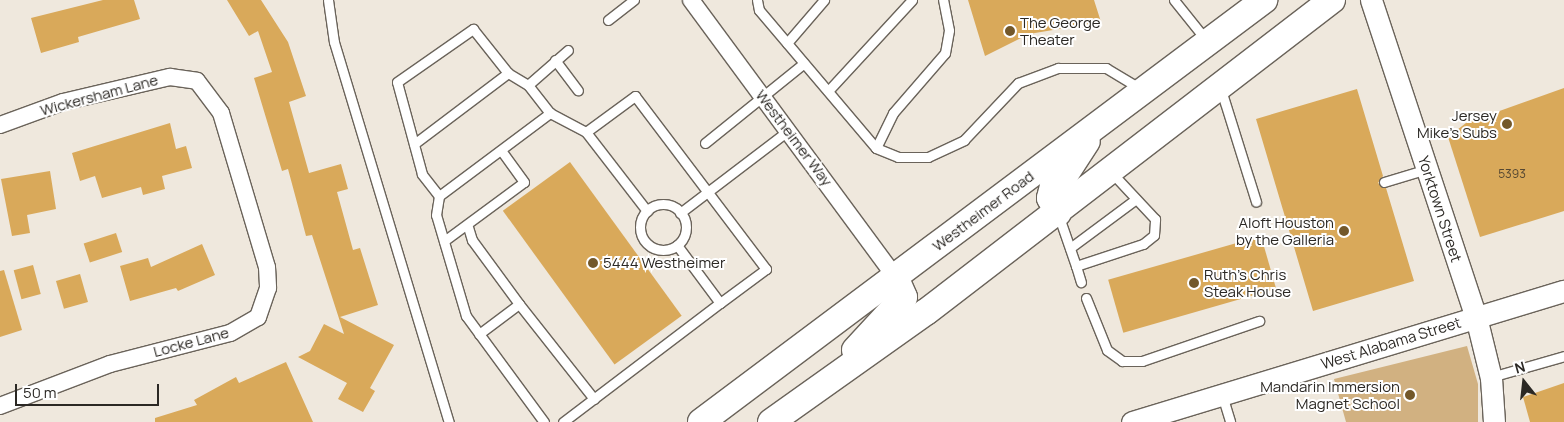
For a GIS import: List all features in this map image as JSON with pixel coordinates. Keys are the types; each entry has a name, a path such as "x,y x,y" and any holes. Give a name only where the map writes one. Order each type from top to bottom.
{"main road":[{"name":"Westheimer Road","path":"701,422 1264,0"},
{"path":"771,422 835,374 926,312 1058,213 1332,0"},
{"path":"1058,213 1050,198 1053,186 1065,175 1097,126"},
{"path":"835,374 904,296 895,278"}],"street":[{"name":"Westheimer Way","path":"690,0 789,130 895,278"},
{"name":"Yorktown Street","path":"1371,0 1476,317 1491,378 1494,422"},
{"name":"Wickersham Lane","path":"0,125 63,102 170,77 197,81 221,113 245,193"},
{"name":"Locke Lane","path":"0,406 110,364 230,334 258,317 268,288 268,268 245,193"},
{"name":"West Alabama Street","path":"1132,422 1564,291"}],"lane":[{"path":"328,0 334,42 449,422"},
{"path":"608,20 634,0"},
{"path":"757,0 759,10 876,148 898,156 928,157 964,140 1018,82 1058,68 1106,68 1143,91"},
{"path":"787,43 824,0"},
{"path":"828,92 912,0"},
{"path":"876,148 893,113 945,53 950,30 943,0"},
{"path":"1174,0 1207,42"},
{"path":"439,196 422,174 397,82 473,29 508,73 528,85 550,113 586,132 647,211"},
{"path":"528,85 568,50"},
{"path":"555,60 578,90"},
{"path":"705,143 804,63"},
{"path":"414,144 508,73"},
{"path":"1220,87 1256,202"},
{"path":"563,422 766,269 635,96 586,132"},
{"path":"544,422 466,316 436,215 439,196 550,113"},
{"path":"680,213 789,130"},
{"path":"444,242 468,227 524,182 501,150"},
{"path":"1384,182 1427,169"},
{"path":"1076,266 1143,244 1154,234 1155,219 1110,172"},
{"path":"1070,248 1136,198"},
{"path":"660,205 680,213 685,233 677,245 655,249 643,239 640,224 647,211 660,205"},
{"path":"1058,213 1081,282"},
{"path":"468,227 472,240 519,304 594,399"},
{"path":"677,245 720,303"},
{"path":"1086,298 1107,350 1122,361 1142,361 1259,321"},
{"path":"479,334 519,304"},
{"path":"1491,378 1564,356"},
{"path":"1222,394 1230,422"}],"shaded area":[{"path":"1467,346 1478,384 1478,422 1346,422 1334,379"}],"building":[{"path":"103,0 134,0 140,19 78,37 79,42 41,53 31,18"},
{"path":"227,0 261,0 288,42 306,96 289,102 309,173 341,164 348,189 337,192 353,250 360,248 378,305 340,317 394,345 370,388 375,391 363,412 338,399 347,383 298,357 310,351 324,324 344,334 312,235 306,236 288,169 282,171 254,78 272,72 258,31 249,36"},
{"name":"The George Theater","path":"968,0 1094,0 1101,22 1029,34 985,56"},
{"path":"1564,88 1564,211 1480,237 1448,137 1466,123"},
{"name":"Aloft Houston by the Galleria","path":"1357,89 1383,176 1378,183 1386,188 1414,281 1313,311 1256,119"},
{"path":"170,123 176,149 186,146 192,168 162,176 165,189 143,195 141,187 102,198 95,176 80,181 72,153"},
{"name":"5444 Westheimer","path":"570,162 682,316 615,364 503,211"},
{"path":"50,171 56,209 27,215 30,233 12,236 1,179"},
{"path":"116,233 122,252 90,263 84,244"},
{"path":"1261,236 1276,289 1123,333 1108,280"},
{"path":"202,244 215,275 178,291 176,288 130,301 120,266 148,258 151,267"},
{"path":"33,265 41,294 21,299 14,270"},
{"path":"4,270 22,330 0,337 0,271"},
{"path":"80,274 88,302 64,309 56,281"},
{"path":"286,362 313,422 155,422 155,418 197,405 194,400 236,377 239,383"},
{"path":"1564,383 1564,422 1530,422 1523,397"}],"place":[{"name":"The George Theater","path":"1010,31"},
{"name":"Jersey Mike's Subs","path":"1507,124"},
{"name":"Aloft Houston by the Galleria","path":"1344,231"},
{"name":"5444 Westheimer","path":"593,263"},
{"name":"Ruth's Chris Steak House","path":"1194,283"},
{"name":"Mandarin Immersion Magnet School","path":"1410,395"}]}
